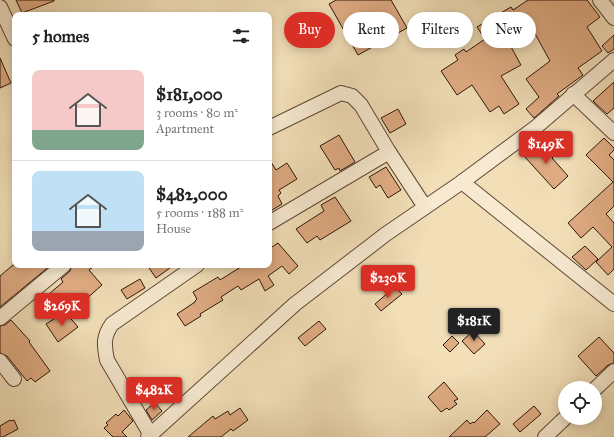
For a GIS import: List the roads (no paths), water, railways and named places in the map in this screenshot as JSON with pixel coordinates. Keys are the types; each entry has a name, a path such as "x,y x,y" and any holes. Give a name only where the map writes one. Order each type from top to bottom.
{"street":[{"path":"600,0 614,18"},
{"path":"0,7 12,33"},
{"path":"193,268 112,324 106,333 105,348 107,360 150,436 296,304 386,234 462,182 535,128 614,60"},
{"path":"272,127 342,93 352,96 361,106 425,207"},
{"path":"573,94 614,133"},
{"path":"272,221 389,152"},
{"path":"462,182 614,304"},
{"path":"0,318 60,268"},
{"path":"0,361 14,378"},
{"path":"602,382 614,371"},
{"path":"545,437 558,425"}]}
